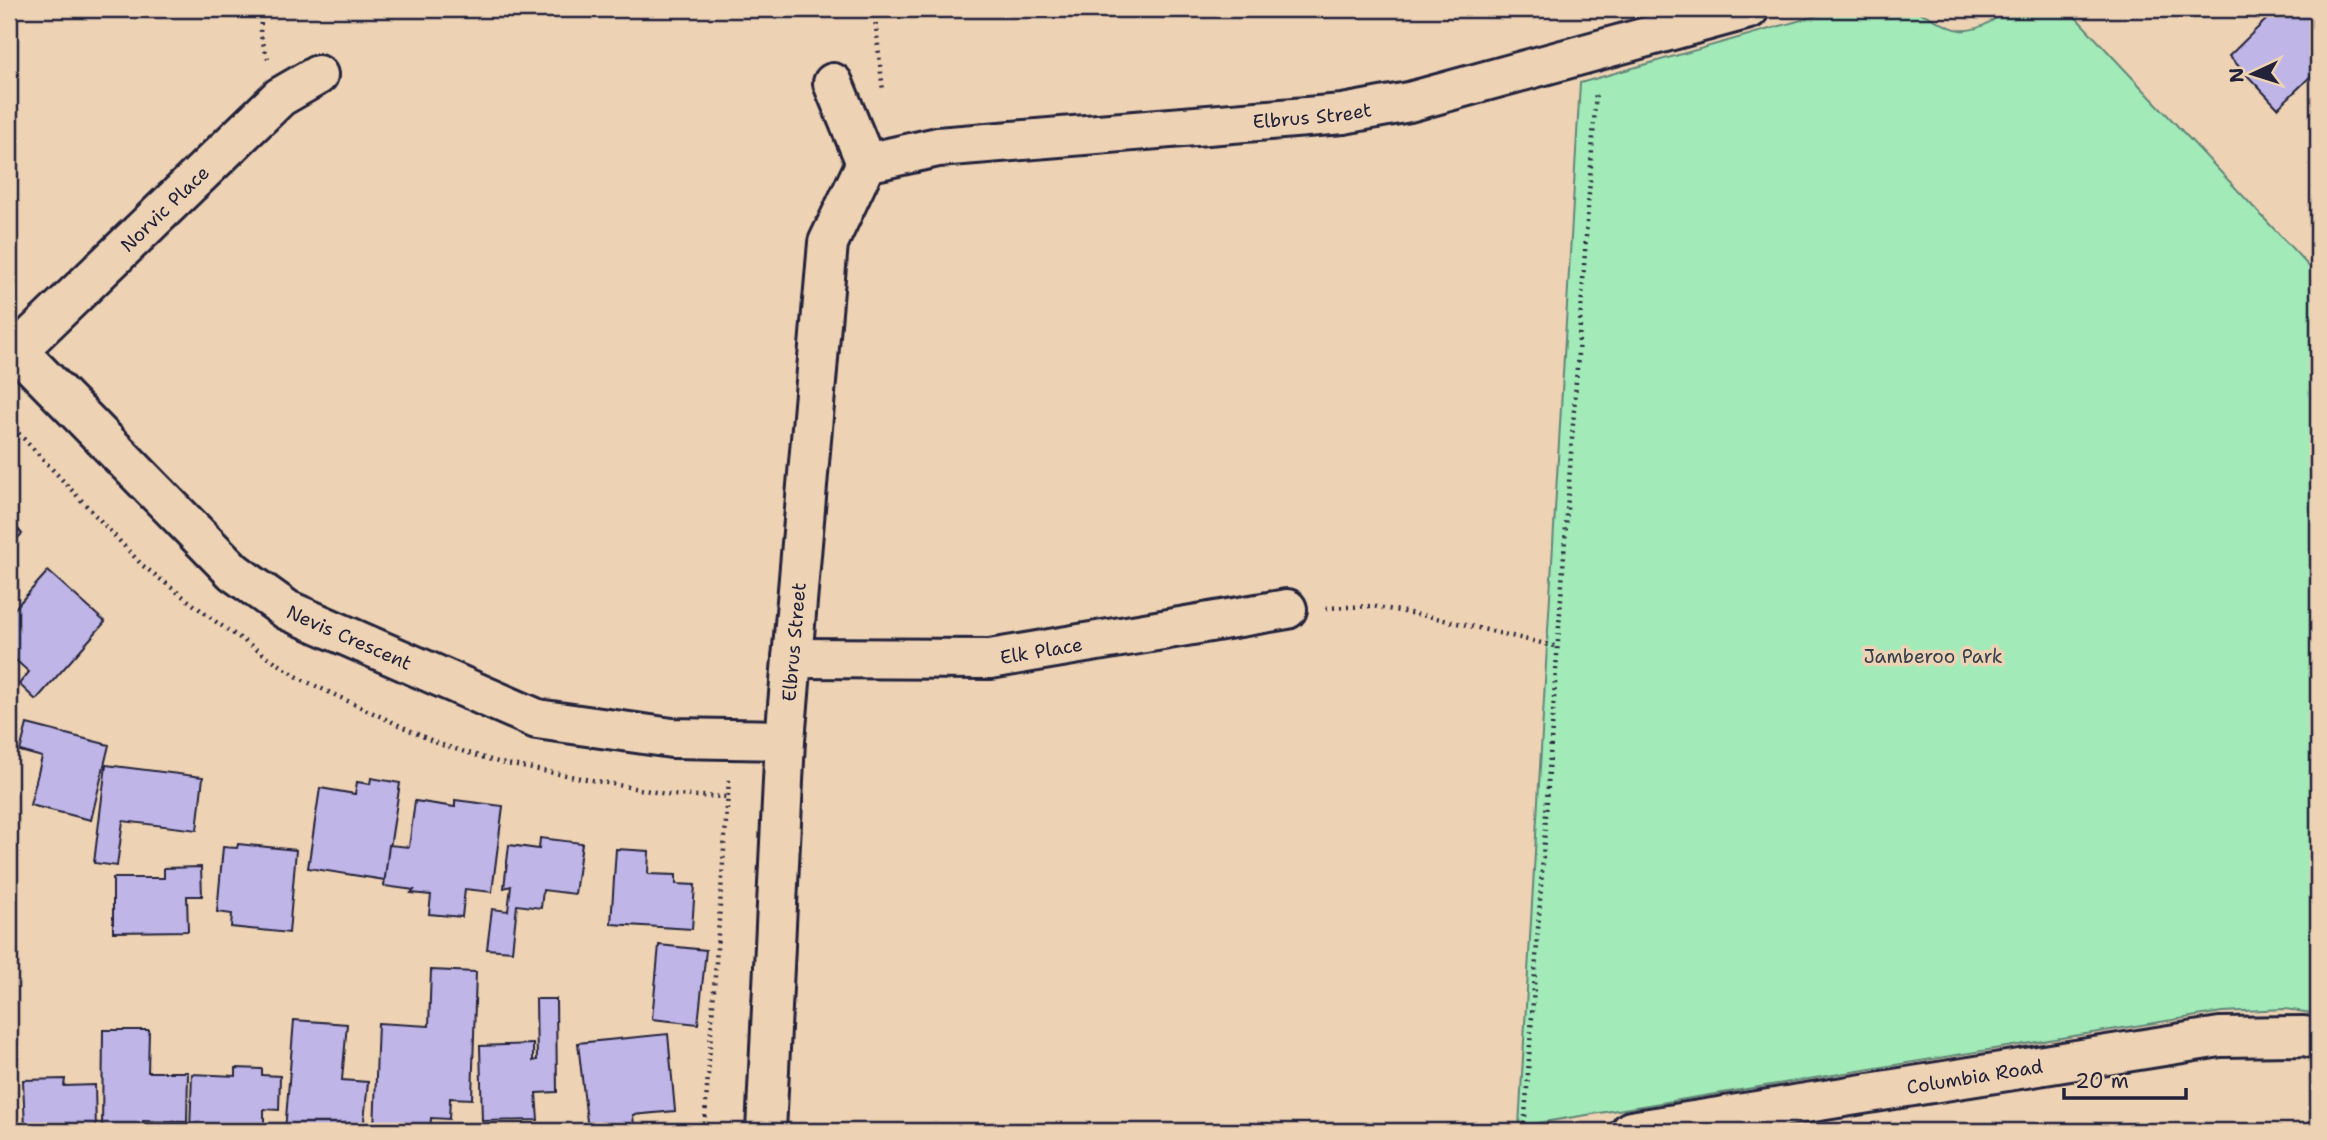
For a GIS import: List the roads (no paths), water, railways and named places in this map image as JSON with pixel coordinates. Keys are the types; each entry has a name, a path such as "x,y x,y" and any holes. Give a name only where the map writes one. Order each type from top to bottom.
{"street":[{"name":"Elbrus Street","path":"766,1131 785,740 828,243 879,160 938,147 1343,114 1409,102 1749,9"},
{"name":"Norvic Place","path":"13,346 280,97 318,75"},
{"path":"833,83 879,160"},
{"name":"Nevis Crescent","path":"13,346 234,572 287,610 537,719 672,738 785,740"},
{"name":"Elk Place","path":"792,658 990,659 1287,609"},
{"name":"Columbia Road","path":"1631,1131 2220,1037 2318,1038"}],"park label":[{"name":"Jamberoo Park","path":"1933,656"}]}
